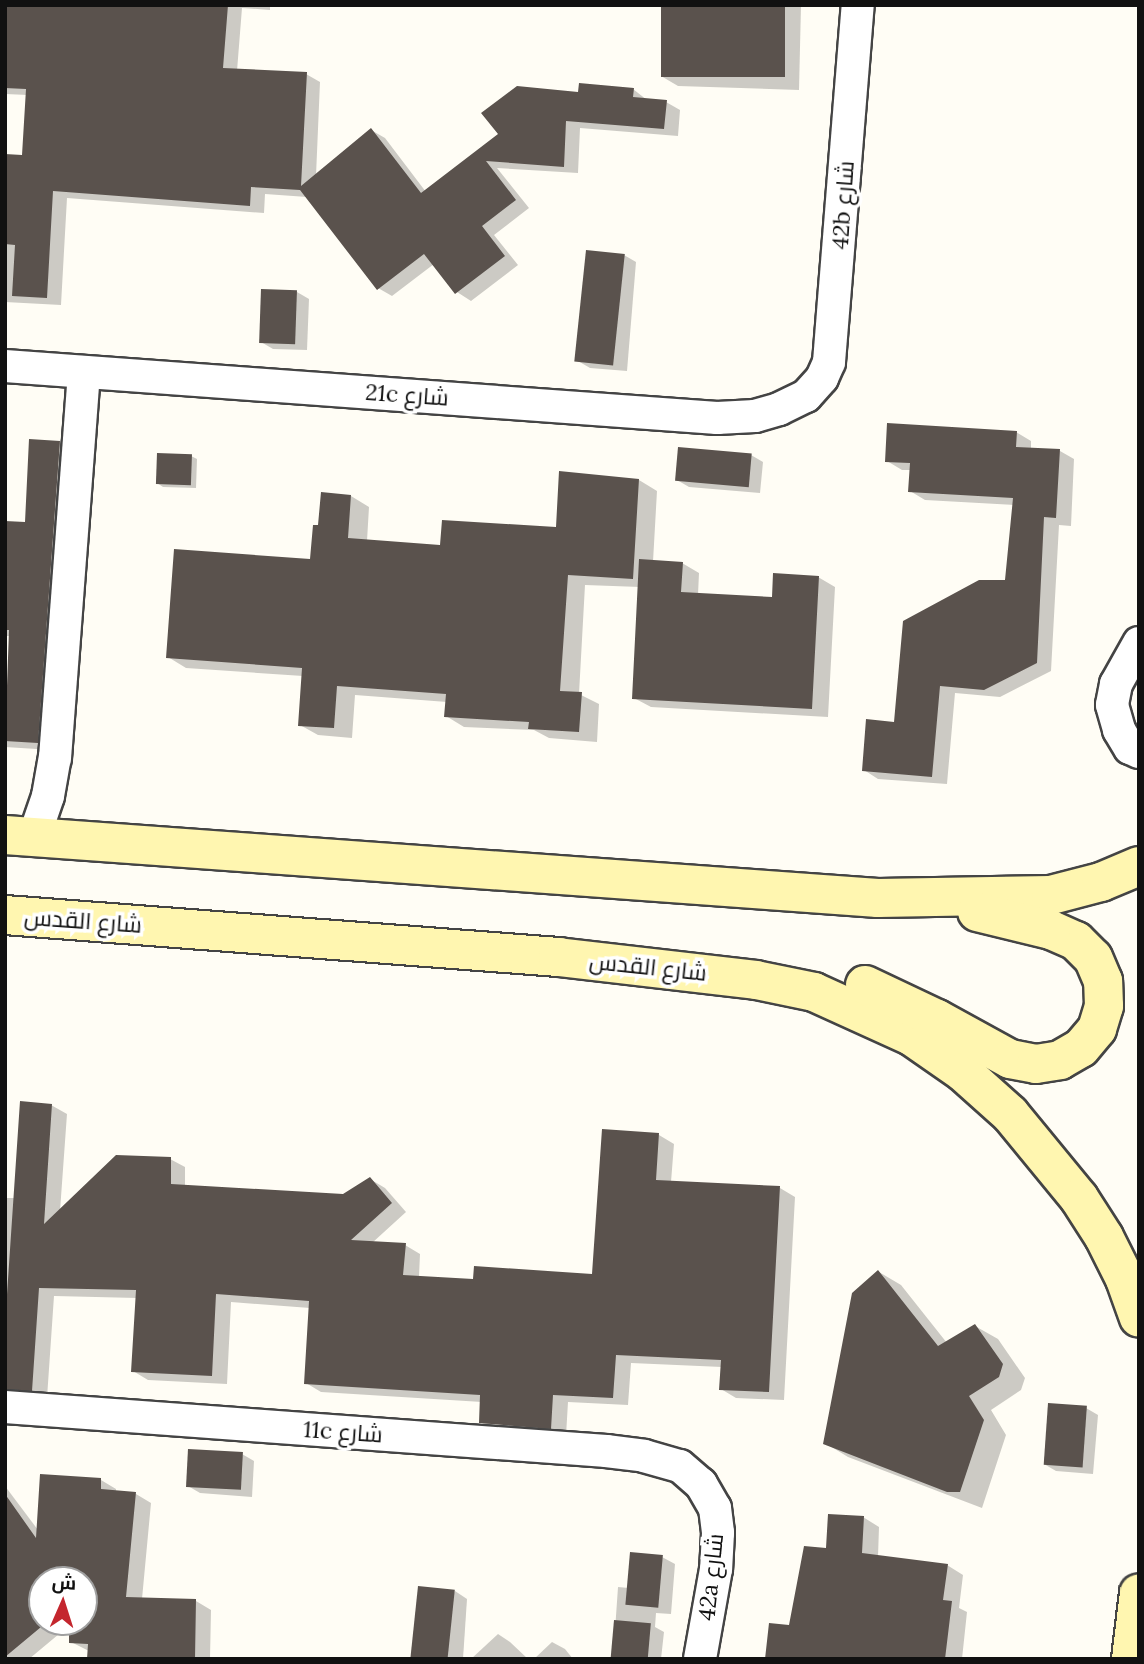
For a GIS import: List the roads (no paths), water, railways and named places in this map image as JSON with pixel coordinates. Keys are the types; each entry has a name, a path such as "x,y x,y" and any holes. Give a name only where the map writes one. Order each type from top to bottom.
{"main road":[{"path":"20,836 878,898 998,915 1051,930 1076,941 1093,958 1103,981 1104,1006 1097,1029 1081,1048 1060,1060 1036,1065 1010,1059 937,1019 862,984 813,970 703,954 651,952 558,957"},
{"path":"878,898 1051,895 1101,882 1139,866"},
{"name":"شارع القدس","path":"5,915 558,957 756,980 814,992 911,1036 963,1072 1010,1114 1079,1198 1104,1237 1125,1279 1139,1318"},
{"path":"1131,1659 1139,1593"}],"street":[{"name":"42b شارع","path":"806,396 822,378 833,339 858,5"},
{"name":"21c شارع","path":"5,366 717,418 755,416 806,396"},
{"path":"20,836 48,796 55,758 84,372"},
{"path":"1139,643 1115,684 1112,705 1119,730 1130,748 1139,752"},
{"name":"11c شارع","path":"5,1406 606,1451 644,1456 680,1466"},
{"name":"42a شارع","path":"680,1466 701,1484 715,1508 718,1534 716,1569 700,1659"}]}
